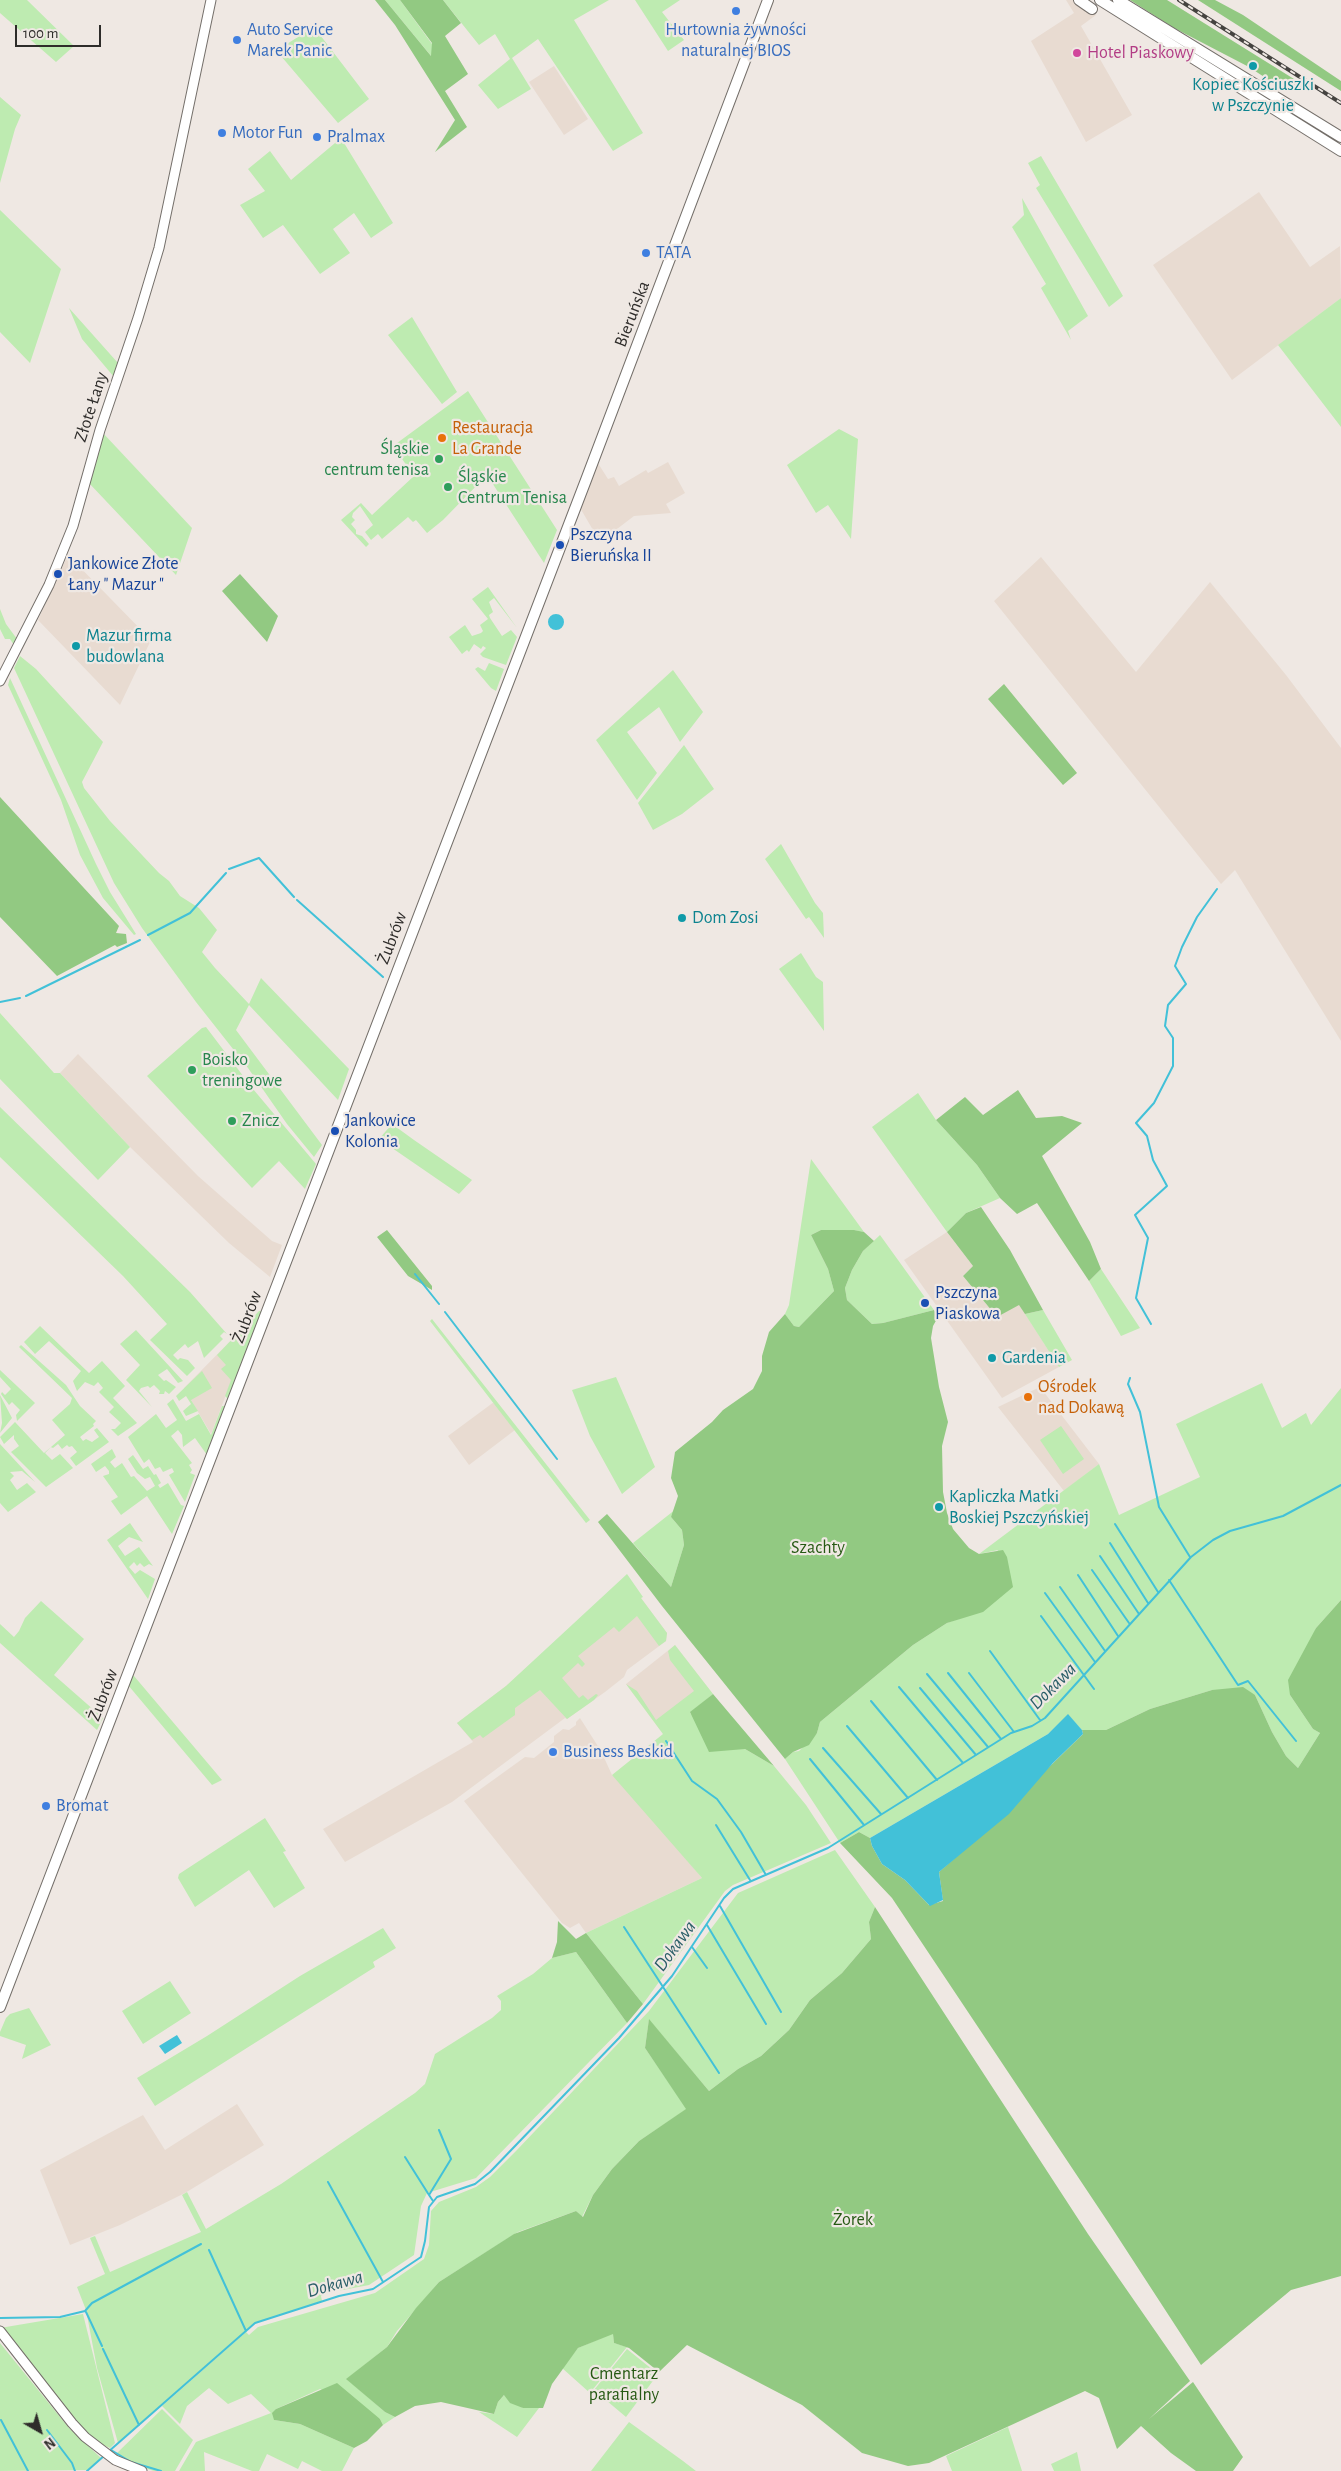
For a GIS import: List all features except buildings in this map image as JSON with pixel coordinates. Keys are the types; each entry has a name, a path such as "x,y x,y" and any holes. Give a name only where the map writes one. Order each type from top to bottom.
{"main road":[{"name":"Bieruńska","path":"524,638 768,0"},
{"path":"1078,0 1092,9"},
{"path":"1100,0 1341,151"},
{"path":"1118,0 1341,137"},
{"name":"Żubrów","path":"0,2007 524,638"}],"street":[{"name":"Złote Łany","path":"0,681 52,580 73,526 100,430 159,248 212,0"},
{"path":"0,2331 72,2423 99,2449 115,2460 142,2471"}],"shaded area":[{"path":"1066,0 1074,0 1096,15 1081,26 1132,115 1086,142 1031,41 1074,13"},
{"path":"554,66 588,119 564,135 529,82"},
{"path":"1259,192 1310,267 1340,246 1341,298 1232,380 1153,265"},
{"path":"596,460 608,479 614,477 619,486 646,470 648,473 668,462 685,493 666,504 671,513 634,516 600,542 579,506"},
{"path":"68,555 151,640 120,705 38,620"},
{"path":"1041,557 1136,672 1210,582 1286,675 1341,748 1341,1041 1235,870 1221,884 994,601"},
{"path":"78,1054 198,1176 272,1241 282,1245 270,1277 229,1243 130,1147 60,1073"},
{"path":"947,1232 973,1266 963,1276 997,1317 1019,1304 1059,1367 1002,1398 904,1260"},
{"path":"257,1314 211,1434 184,1388"},
{"path":"1040,1387 1099,1464 1064,1491 998,1407"},
{"path":"494,1402 515,1430 469,1465 448,1436"},
{"path":"641,1598 667,1633 666,1641 627,1670 624,1677 605,1692 567,1719 565,1718 452,1802 345,1862 323,1829 473,1742 457,1723 506,1686 537,1658"},
{"path":"675,1645 713,1694 663,1734 626,1684"},
{"path":"580,1718 601,1751 612,1775 631,1790 702,1878 586,1933 579,1923 570,1928 562,1923 464,1801 525,1757 534,1758 554,1742 554,1736 563,1729 569,1730 576,1725"},
{"path":"237,2104 264,2145 185,2193 120,2225 70,2245 40,2170 143,2115 165,2150"}],"green space":[{"path":"0,0 27,0 74,46 56,62 0,13"},
{"path":"375,0 385,0 431,56 432,43 400,0 443,0 461,23 445,36 468,74 445,91 467,127 435,152 455,120 395,25"},
{"path":"385,0 400,0 432,44 432,57"},
{"path":"443,0 609,0 574,20 643,133 613,151 538,39 512,58 531,89 498,109 478,85 510,59 495,34 479,45"},
{"path":"635,0 680,0 662,12 684,40 668,51"},
{"path":"1130,0 1167,0 1302,84 1301,89 1284,90 1249,67 1174,28"},
{"path":"1198,0 1215,0 1243,15 1341,81 1341,91"},
{"path":"314,27 369,99 338,123 275,49 282,47"},
{"path":"0,97 21,115 15,129 0,183"},
{"path":"341,138 393,223 371,238 354,213 333,229 350,253 320,274 283,225 263,238 240,205 265,191 248,169 270,151 291,180"},
{"path":"1041,156 1123,296 1109,307 1036,188 1040,185 1028,163"},
{"path":"1022,198 1088,316 1068,331 1071,340 1041,288 1046,284 1012,227 1024,215"},
{"path":"0,210 61,269 30,363 0,332"},
{"path":"1341,298 1341,427 1278,345"},
{"path":"69,308 118,363 114,377 82,339"},
{"path":"412,317 457,392 442,404 388,335"},
{"name":"Śląskie Centrum Tenisa","path":"468,391 557,530 544,563 487,475 443,520 427,533 416,520 413,522 408,517 382,539 378,534 371,540 365,532 373,525 360,506 353,513 352,517 355,520 351,524 356,530 356,534 362,536 369,544 366,547 341,520 361,503 372,515 414,476 393,446"},
{"path":"839,429 858,439 851,539 828,505 816,513 787,465"},
{"path":"102,432 192,528 176,575 88,482"},
{"path":"240,574 278,616 267,642 222,591"},
{"path":"488,587 517,628 494,598 489,602 493,612 489,615 490,618 502,636 511,630 517,637 506,665 483,657 480,654 486,648 483,646 481,649 474,644 469,652 467,650 462,654 449,637 465,625 472,636 483,631 480,625 488,619 472,599"},
{"path":"0,609 6,624 17,639 14,645 10,639 5,639 0,629"},
{"path":"20,656 36,669 103,742 82,782 84,788 110,821 159,873 169,881 180,896 199,908 217,930 202,952 249,1004 261,978 349,1069 338,1100 249,1005 236,1030 322,1145 314,1157 196,1002 142,928 114,883 14,668"},
{"path":"489,663 504,669 496,691 491,688 475,669 478,667 485,671"},
{"path":"673,670 703,712 680,742 659,707 627,732 657,773 637,800 596,740"},
{"path":"10,678 96,864 110,892 136,934 134,935 103,898 80,855 61,800 8,685"},
{"path":"1004,684 1077,773 1063,785 988,699"},
{"path":"684,745 714,789 682,814 653,830 638,803"},
{"path":"0,797 119,926 116,933 126,934 127,943 117,947 115,945 57,976 0,917"},
{"path":"781,844 815,903 823,913 824,938 809,917 806,919 765,859"},
{"path":"801,953 816,977 823,982 824,1031 779,969"},
{"path":"0,1013 54,1073 60,1073 130,1147 98,1180 0,1079"},
{"path":"206,1027 253,1089 316,1164 305,1189 279,1161 252,1188 147,1076 202,1028"},
{"path":"1018,1090 1036,1118 1062,1116 1082,1123 1042,1156 1090,1242 1101,1269 1089,1281 1037,1203 1017,1214 1000,1198 977,1165 936,1120 965,1097 983,1115"},
{"path":"918,1093 936,1120 977,1165 1000,1198 966,1213 947,1232 872,1127"},
{"path":"0,1107 190,1292 227,1334 224,1332 220,1336 223,1339 204,1358 198,1341 188,1348 185,1344 173,1355 178,1360 180,1358 188,1360 195,1368 187,1376 150,1340 167,1324 123,1276 0,1157"},
{"path":"392,1124 472,1180 459,1194 379,1139"},
{"path":"811,1159 864,1232 821,1230 811,1235 828,1269 834,1291 799,1327 794,1326 785,1314 789,1305"},
{"path":"981,1207 1010,1250 1043,1310 1025,1314 1019,1305 997,1317 963,1276 973,1266 947,1232 966,1213"},
{"path":"387,1230 432,1286 432,1290 408,1276 377,1237"},
{"name":"Szachty","path":"821,1230 854,1230 864,1232 874,1241 863,1251 852,1270 845,1288 847,1300 872,1324 934,1310 938,1317 933,1326 931,1338 939,1387 948,1422 942,1446 943,1492 947,1513 953,1529 969,1548 979,1554 1003,1550 1007,1557 1013,1587 983,1612 947,1623 913,1645 820,1722 817,1733 809,1745 793,1752 785,1759 662,1606 598,1522 607,1514 671,1587 684,1545 682,1530 671,1517 678,1496 671,1478 675,1452 712,1422 723,1410 753,1389 762,1371 762,1356 769,1332 785,1314 794,1326 799,1327 834,1291 828,1269 811,1235"},
{"path":"880,1235 934,1310 872,1324 847,1300 845,1288 852,1270 863,1251"},
{"path":"1101,1269 1140,1328 1121,1336 1089,1281"},
{"path":"1043,1310 1072,1360 1059,1367 1025,1314"},
{"path":"259,1311 263,1311 229,1400 225,1396 231,1380 221,1369 226,1365 217,1355"},
{"path":"432,1319 590,1520 586,1523 430,1321"},
{"path":"40,1326 89,1373 102,1361 125,1386 113,1398 137,1423 118,1436 111,1429 115,1429 121,1423 109,1412 114,1407 99,1392 103,1388 98,1382 94,1386 85,1382 77,1391 73,1381 81,1371 49,1341 35,1354 24,1342"},
{"path":"136,1330 183,1381 178,1383 167,1369 158,1375 164,1381 166,1380 176,1387 169,1394 165,1391 164,1394 159,1394 160,1391 154,1385 150,1388 148,1386 141,1388 139,1391 152,1407 126,1380 140,1365 120,1344"},
{"path":"21,1345 66,1385 80,1406 96,1421 93,1424 94,1426 80,1437 83,1441 86,1439 92,1442 99,1437 94,1430 97,1428 109,1442 76,1466 70,1458 77,1452 72,1446 69,1447 67,1445 62,1449 58,1444 53,1448 51,1447 65,1435 52,1420 70,1404 72,1398 19,1347"},
{"path":"0,1370 35,1403 17,1421 16,1415 20,1410 12,1402 9,1405 1,1394 2,1392 5,1395 11,1389 0,1377"},
{"path":"202,1371 212,1388 191,1400 198,1411 186,1416 183,1411 191,1404 186,1396 179,1401 176,1396"},
{"path":"616,1377 655,1467 622,1494 590,1436 572,1390"},
{"path":"1262,1383 1282,1428 1306,1413 1311,1425 1341,1388 1341,1600 1316,1628 1290,1695 1313,1729 1320,1733 1298,1768 1286,1756 1272,1732 1255,1695 1212,1690 1150,1709 1106,1730 1082,1730 1068,1715 1048,1734 870,1838 859,1832 840,1843 785,1759 793,1752 799,1751 817,1733 820,1722 913,1645 947,1623 960,1618 998,1550 979,1554 1099,1464 1119,1515 1200,1477 1176,1424"},
{"path":"0,1395 12,1418 0,1433 2,1423"},
{"path":"173,1399 186,1421 199,1414 211,1435 222,1406 227,1406 207,1455 195,1438 183,1447 182,1435 178,1430 171,1436 192,1463 189,1465 192,1470 190,1473 195,1475 185,1502 169,1475 174,1472 172,1468 163,1472 160,1467 155,1469 149,1459 144,1463 128,1437 156,1414 166,1428 177,1420 167,1404"},
{"path":"15,1422 44,1453 51,1447 45,1453 52,1460 60,1454 73,1468 46,1487 11,1452 19,1446 14,1439 14,1435 4,1444 0,1437"},
{"path":"1061,1426 1084,1459 1063,1474 1040,1440"},
{"path":"0,1444 35,1482 22,1471 10,1472 14,1476 10,1480 17,1490 27,1483 36,1492 8,1512 0,1503"},
{"path":"112,1449 116,1457 110,1462 115,1468 122,1463 131,1477 134,1476 147,1491 155,1486 150,1477 145,1479 137,1473 128,1459 133,1455 143,1469 148,1466 154,1475 156,1474 161,1483 158,1485 160,1488 168,1483 181,1505 184,1506 172,1534 147,1496 121,1515 111,1501 118,1497 103,1476 109,1474 109,1471 105,1466 96,1472 91,1464"},
{"path":"676,1509 671,1517 682,1530 684,1545 671,1587 633,1543"},
{"path":"130,1523 143,1542 129,1537 118,1546 125,1556 139,1547 153,1566 149,1564 144,1567 140,1563 137,1566 134,1562 129,1567 135,1574 140,1570 155,1579 148,1599 107,1540"},
{"path":"627,1574 643,1597 641,1598 667,1633 666,1641 659,1646 637,1616 619,1632 614,1627 578,1656 585,1664 582,1667 578,1663 562,1678 579,1698 583,1695 588,1700 596,1694 598,1695 594,1700 567,1719 540,1690 515,1708 515,1715 483,1738 480,1735 472,1740 457,1723 506,1686"},
{"path":"1341,1600 1341,2276 1291,2290 1201,2365 892,1898 840,1843 859,1832 870,1838 872,1846 882,1864 905,1880 929,1905 943,1901 939,1872 1083,1734 1082,1730 1106,1730 1150,1709 1212,1690 1243,1687 1255,1695 1272,1732 1286,1756 1298,1768 1320,1733 1313,1729 1290,1695 1288,1680 1316,1628"},
{"path":"41,1601 84,1639 54,1675 103,1718 97,1730 0,1643 0,1624 14,1637 25,1618"},
{"path":"675,1645 713,1694 690,1713 774,1766 806,1805 831,1843 733,1885 725,1891 643,2004 586,1933 702,1878 612,1775 663,1734 626,1684 637,1691 656,1720 694,1691 670,1660 668,1651"},
{"path":"132,1673 222,1780 212,1785 128,1685"},
{"path":"713,1694 774,1766 745,1749 709,1752 690,1712"},
{"path":"265,1818 286,1851 283,1852 305,1888 274,1908 249,1870 195,1907 178,1878 179,1874"},
{"path":"835,1850 875,1907 869,1922 871,1939 842,1973 810,2000 789,2030 761,2056 738,2069 709,2091 649,2020 645,2048 687,2109 639,2141 612,2169 593,2195 582,2217 576,2211 518,2232 439,2282 397,2331 387,2347 347,2379 385,2412 395,2417 383,2425 380,2419 320,2389 276,2409 274,2420 300,2424 354,2448 342,2471 322,2471 302,2461 298,2469 267,2454 259,2471 252,2471 204,2452 205,2471 179,2471 196,2442 271,2413 251,2394 228,2404 209,2388 187,2406 180,2424 162,2406 246,2332 249,2335 258,2327 375,2293 424,2259 429,2245 431,2211 439,2202 476,2187 490,2177 516,2151 649,2011 738,1893"},
{"name":"Żorek","path":"875,1907 1088,2234 1190,2381 1149,2419 1193,2382 1243,2457 1233,2471 1196,2471 1171,2453 1141,2426 1117,2449 1099,2398 1085,2391 929,2463 908,2466 862,2453 802,2405 687,2345 659,2372 629,2348 614,2343 613,2334 578,2348 552,2384 543,2408 523,2408 510,2403 504,2395 498,2402 494,2414 441,2402 415,2406 395,2417 385,2412 346,2379 387,2347 416,2308 439,2282 514,2234 576,2211 583,2217 593,2195 612,2169 639,2141 686,2109 645,2048 649,2019 709,2091 738,2069 761,2056 789,2030 810,2000 842,1973 871,1939 869,1922"},
{"path":"558,1921 576,1939 586,1933 643,2004 627,2023 576,1952 552,1958 557,1942"},
{"path":"383,1928 396,1948 373,1962 375,1967 155,2106 137,2078 207,2036 300,1976"},
{"path":"576,1952 627,2023 476,2178 427,2193 421,2206 414,2255 369,2285 327,2293 321,2296 322,2301 255,2323 118,2443 97,2368 86,2310 77,2287 105,2274 90,2238 95,2236 110,2272 201,2232 182,2195 187,2192 206,2229 281,2184 415,2093 425,2084 435,2054 492,2018 501,2010 501,2001 497,1996 533,1974 552,1958"},
{"path":"170,1981 191,2013 143,2044 122,2011"},
{"path":"29,2008 51,2045 22,2059 26,2045 0,2036 0,2032 6,2018 10,2014"},
{"path":"83,2314 115,2443 110,2448 94,2441 81,2428 0,2328"},
{"path":"613,2333 614,2343 627,2347 590,2393 562,2368 578,2348"},
{"path":"0,2343 69,2428 101,2458 87,2470 0,2471"},
{"name":"Cmentarz parafialny","path":"627,2349 658,2374 626,2417 594,2390"},
{"path":"337,2383 380,2419 383,2425 367,2441 354,2448 300,2424 274,2420 272,2413 276,2409"},
{"path":"505,2394 523,2408 539,2408 517,2437 479,2412 494,2414 498,2402"},
{"path":"162,2409 193,2440 175,2471 154,2471 126,2462 115,2455"},
{"path":"629,2422 683,2461 696,2471 591,2471"},
{"path":"1008,2427 1022,2471 952,2471 946,2456"},
{"path":"1077,2452 1081,2471 1054,2471 1051,2464"}],"water":[{"path":"553,614 559,614 564,619 562,628 553,630 548,625 548,619"},
{"path":"1068,1714 1082,1730 1083,1734 1053,1763 1009,1814 939,1872 943,1900 930,1906 905,1880 882,1864 872,1846 870,1838 1048,1734"},
{"path":"177,2035 182,2043 165,2054 159,2046"}],"waterway":[{"path":"229,869 259,858 294,897"},
{"path":"148,935 190,913 226,873"},
{"path":"1151,1324 1136,1298 1148,1238 1135,1215 1167,1186 1153,1160 1147,1136 1136,1123 1154,1103 1173,1066 1173,1038 1165,1026 1168,1005 1186,984 1175,966 1197,917 1217,889"},
{"path":"297,900 383,977"},
{"path":"26,996 140,940"},
{"path":"0,1002 20,998"},
{"path":"415,1274 439,1304"},
{"path":"445,1312 557,1459"},
{"path":"1130,1378 1128,1384 1140,1412 1159,1507 1190,1557"},
{"name":"Dokawa","path":"108,2452 255,2323 339,2296 373,2289 421,2257 429,2207 437,2197 475,2184 490,2172 619,2038 672,1976 724,1898 733,1889 828,1848 1011,1733 1032,1726 1045,1718 1191,1557 1213,1540 1230,1531 1283,1516 1341,1485"},
{"path":"1115,1524 1158,1592"},
{"path":"1110,1543 1148,1603"},
{"path":"1100,1556 1139,1614"},
{"path":"1092,1570 1129,1623"},
{"path":"1078,1575 1118,1636"},
{"path":"1169,1580 1238,1685 1248,1681 1296,1741"},
{"path":"1060,1587 1105,1651"},
{"path":"1045,1593 1095,1662"},
{"path":"1041,1616 1094,1689"},
{"path":"990,1651 1040,1720"},
{"path":"948,1673 1001,1739"},
{"path":"969,1673 1014,1732"},
{"path":"927,1674 988,1747"},
{"path":"899,1687 963,1763"},
{"path":"920,1688 976,1755"},
{"path":"871,1701 937,1780"},
{"path":"847,1726 908,1798"},
{"path":"666,1741 692,1781 717,1799 741,1832 766,1875"},
{"path":"823,1748 881,1814"},
{"path":"810,1759 864,1825"},
{"path":"716,1825 750,1880"},
{"path":"720,1906 781,2012"},
{"path":"707,1925 766,2024"},
{"path":"624,1927 719,2073"},
{"path":"692,1947 707,1968"},
{"path":"433,2201 429,2195 451,2159 439,2130"},
{"path":"405,2157 429,2195"},
{"path":"328,2182 383,2282"},
{"path":"0,2318 60,2317 85,2311 92,2303 201,2244"},
{"path":"209,2250 246,2331"},
{"path":"86,2312 102,2346"},
{"path":"103,2349 139,2425"},
{"path":"1,2420 28,2471"},
{"path":"47,2430 72,2463 75,2471"},
{"path":"111,2450 131,2462 161,2471"},
{"name":"Dokawa","path":"87,2471 105,2455"}],"railway":[{"path":"1179,0 1341,103"}],"place":[{"name":"Hurtownia żywności naturalnej BIOS","path":"736,11"},
{"name":"Auto Service Marek Panic","path":"237,40"},
{"name":"Hotel Piaskowy","path":"1077,53"},
{"name":"Kopiec Kościuszki w Pszczynie","path":"1253,66"},
{"name":"Motor Fun","path":"222,133"},
{"name":"Pralmax","path":"317,137"},
{"name":"TATA","path":"646,253"},
{"name":"Restauracja La Grande","path":"442,438"},
{"name":"Śląskie centrum tenisa","path":"439,459"},
{"name":"Śląskie Centrum Tenisa","path":"448,487"},
{"name":"Pszczyna Bieruńska II","path":"560,545"},
{"name":"Jankowice Złote Łany \" Mazur \"","path":"58,574"},
{"name":"Mazur firma budowlana","path":"76,646"},
{"name":"Dom Zosi","path":"682,918"},
{"name":"Boisko treningowe","path":"192,1070"},
{"name":"Znicz","path":"232,1121"},
{"name":"Jankowice Kolonia","path":"335,1131"},
{"name":"Pszczyna Piaskowa","path":"925,1303"},
{"name":"Gardenia","path":"992,1358"},
{"name":"Ośrodek nad Dokawą","path":"1028,1397"},
{"name":"Kapliczka Matki Boskiej Pszczyńskiej","path":"939,1507"},
{"name":"Business Beskid","path":"553,1752"},
{"name":"Bromat","path":"46,1806"}]}
